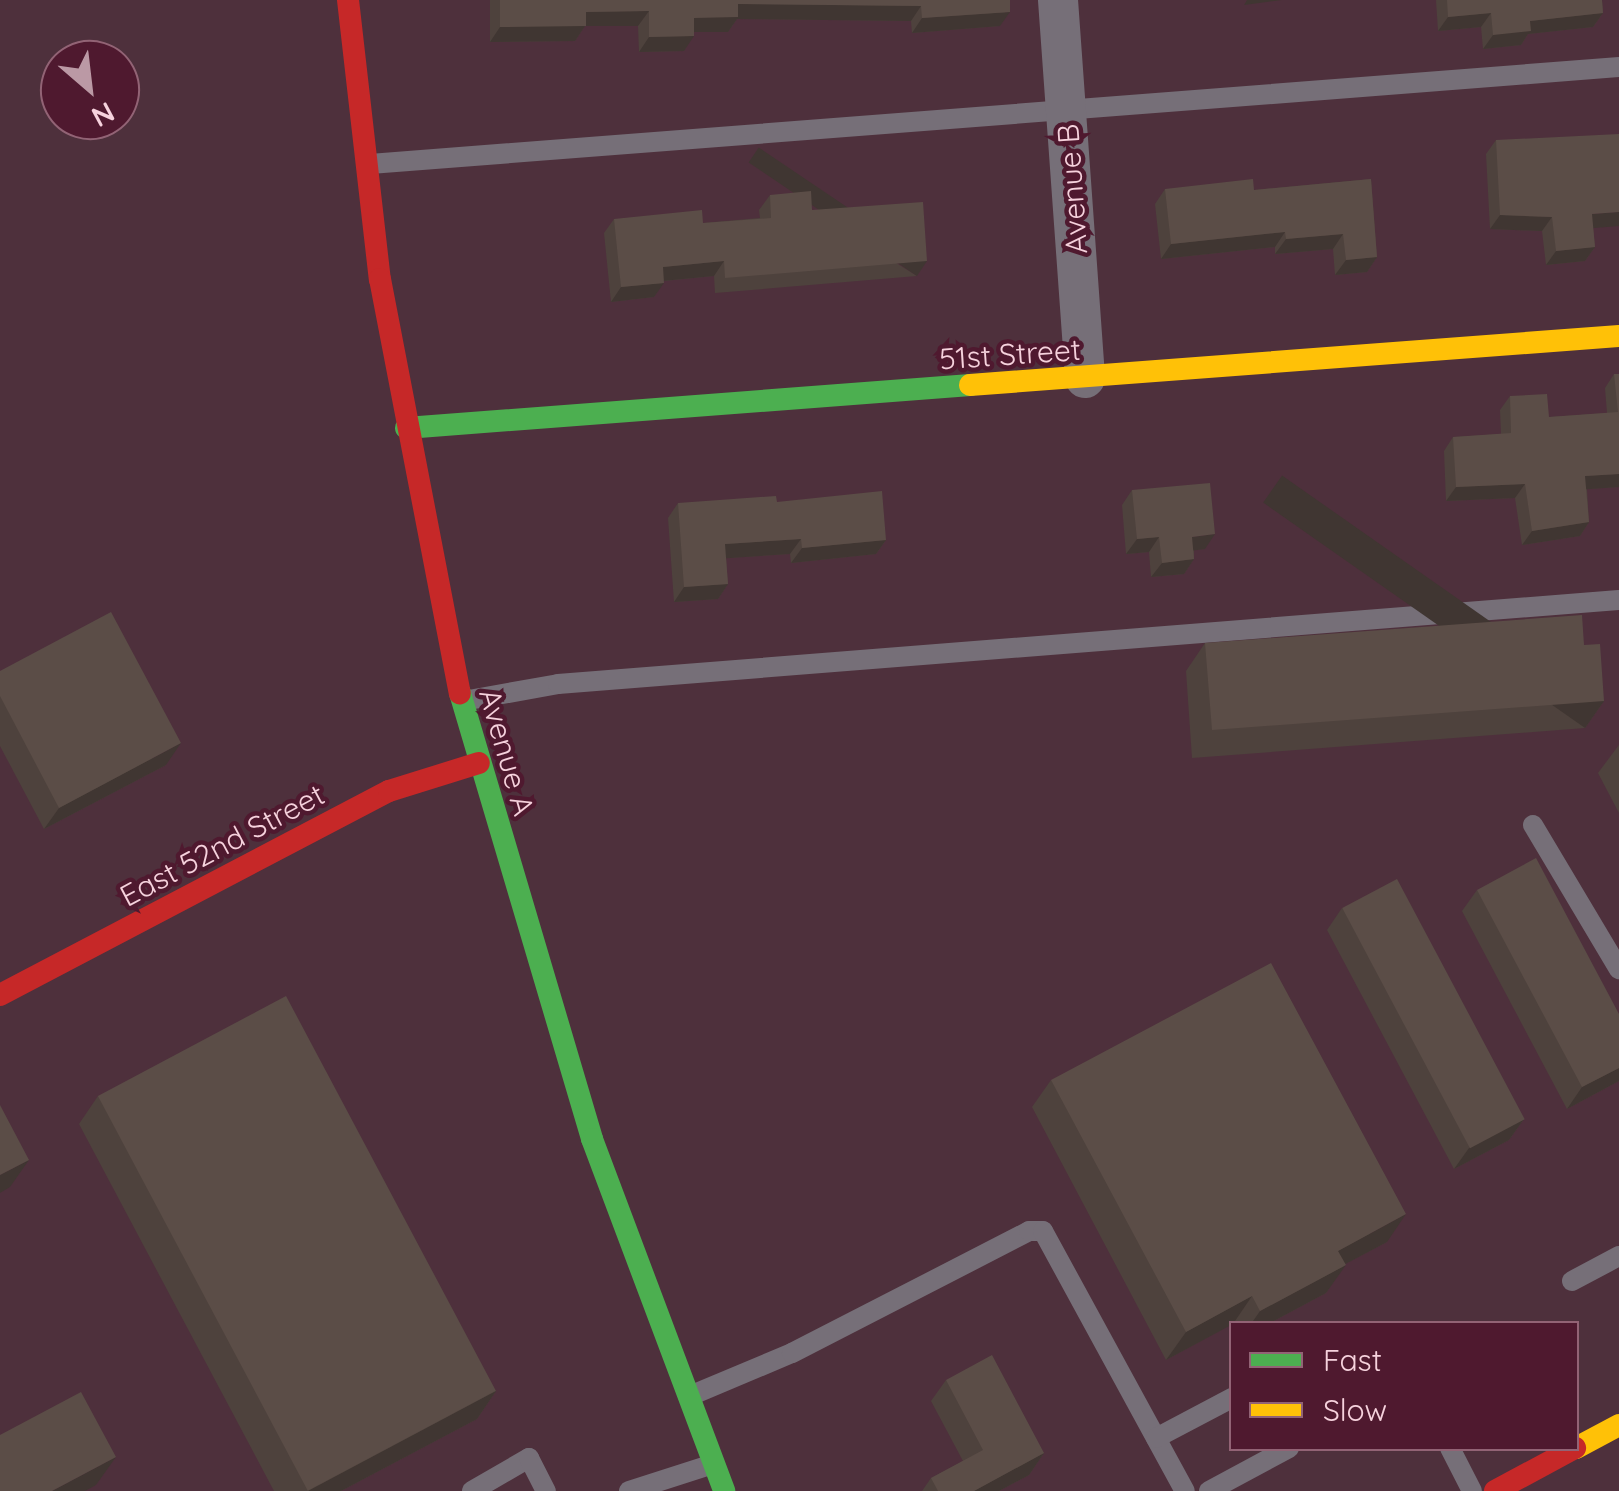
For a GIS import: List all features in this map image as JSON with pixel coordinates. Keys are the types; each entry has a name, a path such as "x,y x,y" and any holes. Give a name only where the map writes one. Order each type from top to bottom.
{"street":[{"name":"Avenue A","path":"348,0 365,164 406,428 461,701 592,1139 724,1491"},
{"name":"Avenue B","path":"1058,0 1085,378"},
{"name":"51st Street","path":"406,428 1619,336"},
{"name":"East 52nd Street","path":"0,995 389,791 478,763"},
{"path":"1579,1446 1619,1425"},
{"path":"1495,1491 1570,1451"}],"lane":[{"path":"365,164 1619,66"},
{"path":"461,701 578,682 1619,600"},
{"path":"1533,825 1619,969"},
{"path":"686,1398 792,1353 1029,1231 1042,1231 1185,1491"},
{"path":"1572,1281 1619,1256"},
{"path":"1156,1438 1229,1400"},
{"path":"1208,1491 1283,1451"},
{"path":"1452,1451 1472,1491"},
{"path":"472,1491 529,1458 546,1491"},
{"path":"629,1491 712,1464"}],"building":[{"path":"500,0 1010,0 1010,12 922,18 921,6 738,4 738,17 694,18 694,36 649,37 649,11 586,12 586,26 500,27"},
{"path":"1447,0 1602,0 1603,13 1530,21 1531,31 1493,35 1491,13 1448,17"},
{"path":"1619,134 1619,212 1592,214 1595,247 1556,251 1552,217 1500,215 1496,140"},
{"path":"1253,179 1254,190 1371,179 1377,257 1346,260 1343,234 1286,239 1285,232 1171,244 1165,189"},
{"path":"811,191 812,210 923,202 927,261 725,278 724,261 663,267 664,283 621,287 614,219 702,210 703,223 771,218 770,195"},
{"path":"1614,374 1619,374 1619,474 1585,476 1589,522 1532,531 1525,484 1456,487 1453,437 1511,433 1510,396 1547,394 1549,417 1618,412"},
{"path":"1210,483 1215,534 1192,537 1194,559 1162,563 1159,537 1137,539 1132,490"},
{"path":"882,491 886,540 802,548 801,539 725,544 728,584 684,587 678,503 776,496 777,502"},
{"path":"111,612 181,743 59,808 0,696 0,671"},
{"path":"1582,615 1584,645 1600,644 1604,701 1212,730 1205,643"},
{"path":"1536,858 1619,1014 1619,1068 1582,1087 1477,890"},
{"path":"1397,879 1525,1119 1470,1148 1342,908"},
{"path":"1271,963 1406,1214 1338,1251 1346,1265 1260,1311 1252,1296 1186,1332 1051,1080"},
{"path":"286,996 496,1391 308,1491 98,1096"},
{"path":"0,1105 29,1160 0,1175"},
{"path":"992,1355 1044,1453 974,1491 938,1491 931,1478 983,1450 946,1380"},
{"path":"81,1392 116,1457 52,1491 0,1491 0,1435"}],"traffic: fast":[{"path":"406,428 970,385"},
{"path":"460,693 592,1139 724,1491"}],"traffic: slow":[{"path":"970,385 1619,336"},
{"path":"1579,1446 1619,1425"}],"traffic: jam":[{"path":"348,0 380,279 460,693"},
{"path":"0,995 389,791 479,763"},
{"path":"1495,1491 1569,1451"}]}
